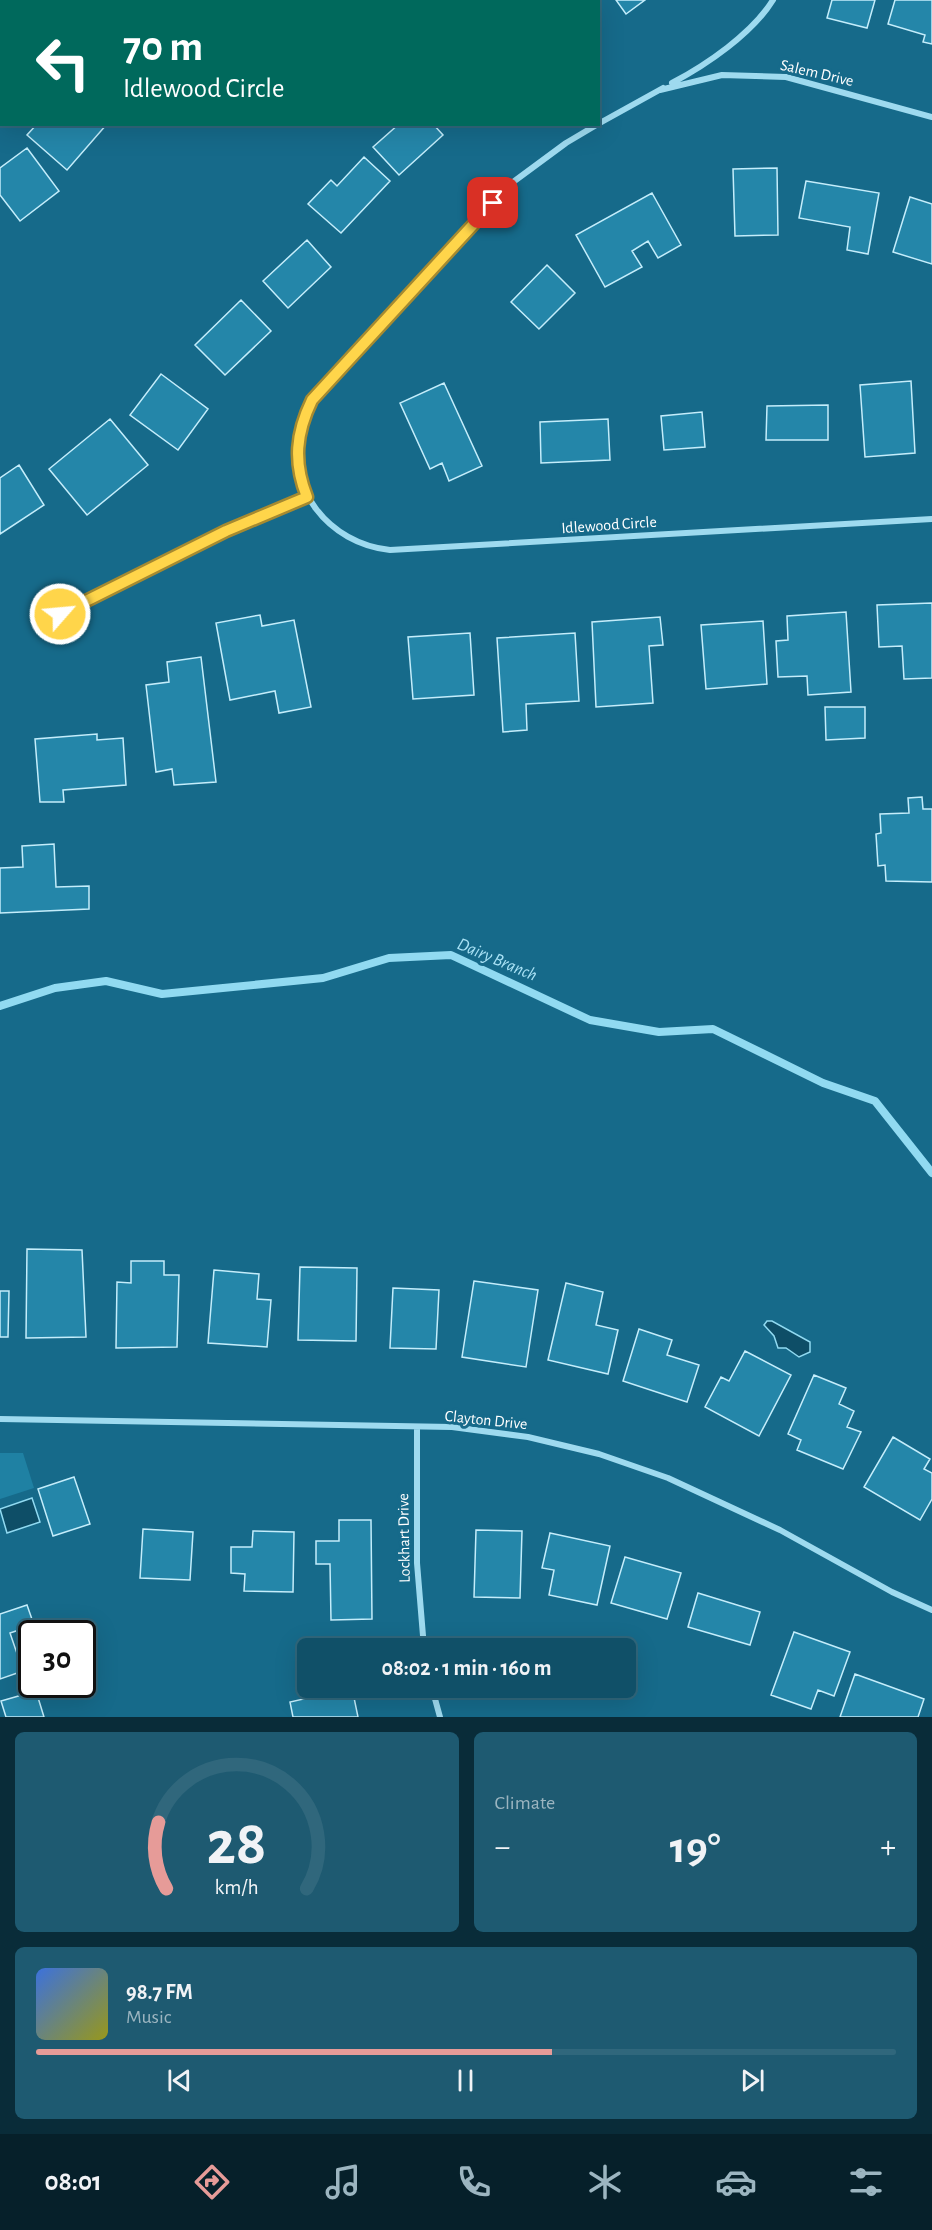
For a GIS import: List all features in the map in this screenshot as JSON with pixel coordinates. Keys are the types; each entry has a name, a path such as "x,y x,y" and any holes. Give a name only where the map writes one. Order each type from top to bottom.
{"street":[{"name":"Idlewood Circle","path":"600,123 693,72 734,42 772,0"},
{"name":"Salem Drive","path":"660,90 722,75 786,77 932,117"},
{"name":"Idlewood Circle","path":"594,126 566,142 509,185 312,400 300,424 297,452 300,478 307,497 319,514 339,533 377,549 390,550 932,519"},
{"path":"60,614 226,531 307,497"},
{"name":"Clayton Drive","path":"0,1419 452,1427 528,1437 599,1454 668,1478 780,1530 892,1592 932,1610"},
{"name":"Lockhart Drive","path":"417,1427 417,1563 423,1638"},
{"path":"435,1698 440,1717"}],"shaded area":[{"path":"767,1321 772,1321 810,1342 810,1352 799,1357 786,1348 778,1348 774,1336 764,1325"},
{"path":"0,1453 23,1453 34,1488 0,1499"},
{"path":"32,1498 40,1522 7,1533 0,1509"}],"building":[{"path":"616,0 645,0 626,14"},
{"path":"832,0 875,0 867,28 827,18"},
{"path":"895,0 932,0 932,44 923,42 925,35 888,24"},
{"path":"35,126 105,126 67,170 27,135"},
{"path":"397,126 435,126 443,135 399,175 373,147"},
{"path":"27,148 59,191 20,221 0,195 0,168"},
{"path":"364,157 390,181 341,233 308,204 331,180 337,186"},
{"path":"777,168 778,235 735,236 733,169"},
{"path":"806,181 879,193 868,254 847,250 850,227 799,218"},
{"path":"652,193 681,245 658,258 648,241 632,251 642,267 605,287 576,235"},
{"path":"910,197 932,204 932,264 893,252"},
{"path":"307,240 331,267 288,308 263,281"},
{"path":"547,265 575,293 539,329 511,302"},
{"path":"241,300 271,331 225,375 195,345"},
{"path":"161,374 208,409 178,450 130,415"},
{"path":"911,381 915,453 865,457 860,385"},
{"path":"444,383 482,466 449,481 442,463 430,469 400,403"},
{"path":"828,405 828,440 766,440 767,406"},
{"path":"702,412 705,447 664,450 661,416"},
{"path":"110,419 148,465 87,515 49,469"},
{"path":"608,419 610,460 541,463 540,422"},
{"path":"19,465 44,505 0,534 0,478"},
{"path":"932,603 932,678 904,679 902,646 879,647 877,605"},
{"path":"846,612 851,692 808,695 807,676 778,677 776,641 788,640 787,616"},
{"path":"260,615 262,626 294,620 311,707 279,713 275,691 230,700 216,623"},
{"path":"660,617 663,645 649,646 653,703 596,707 592,622"},
{"path":"763,621 767,684 706,689 701,625"},
{"path":"470,633 474,695 413,699 408,637"},
{"path":"575,633 579,701 526,704 527,730 503,732 497,638"},
{"path":"201,657 216,782 174,785 172,769 156,772 146,685 169,682 167,662"},
{"path":"825,707 865,707 865,738 826,740"},
{"path":"97,734 97,740 123,738 126,785 63,790 64,802 40,802 35,739"},
{"path":"922,797 923,809 932,809 932,882 886,881 885,865 878,866 876,834 881,833 880,814 909,813 908,798"},
{"path":"54,844 56,887 89,886 89,909 0,913 0,868 23,867 22,846"},
{"path":"27,1249 82,1250 86,1337 26,1338"},
{"path":"131,1261 164,1261 164,1275 179,1275 177,1347 116,1348 117,1282 131,1283"},
{"path":"300,1267 357,1268 356,1341 298,1340"},
{"path":"214,1270 259,1274 257,1299 271,1300 267,1347 208,1343"},
{"path":"474,1281 538,1290 526,1367 462,1357"},
{"path":"566,1283 603,1292 596,1325 618,1330 608,1374 548,1360"},
{"path":"393,1288 439,1290 436,1349 390,1348"},
{"path":"0,1291 9,1291 8,1337 0,1337"},
{"path":"639,1329 672,1340 667,1355 699,1365 687,1402 623,1381"},
{"path":"745,1351 791,1375 759,1436 705,1407 721,1377 729,1381"},
{"path":"814,1375 846,1388 839,1404 854,1411 847,1427 861,1432 843,1469 797,1450 801,1440 788,1434"},
{"path":"893,1437 930,1459 924,1469 932,1473 932,1499 920,1520 864,1487"},
{"path":"74,1477 90,1524 53,1536 38,1489"},
{"path":"339,1520 371,1520 372,1619 331,1620 330,1564 316,1564 316,1541 339,1541"},
{"path":"143,1529 193,1532 190,1580 140,1578"},
{"path":"476,1530 522,1531 520,1598 474,1597"},
{"path":"253,1531 294,1532 293,1592 244,1591 245,1574 231,1573 231,1547 252,1547"},
{"path":"550,1533 610,1546 597,1605 549,1595 554,1570 542,1568"},
{"path":"625,1557 681,1573 667,1619 611,1603"},
{"path":"698,1593 760,1612 750,1645 688,1627"},
{"path":"27,1605 32,1620 18,1620 18,1630 10,1633 18,1656 18,1673 0,1679 0,1614"},
{"path":"794,1632 850,1652 834,1696 818,1690 811,1709 771,1695"},
{"path":"855,1674 924,1699 918,1717 840,1717"},
{"path":"18,1696 18,1698 38,1698 44,1717 6,1717 1,1701"},
{"path":"308,1698 354,1698 358,1717 293,1717 290,1702"}],"waterway":[{"name":"Dairy Branch","path":"0,1006 55,988 106,981 162,994 323,978 389,958 451,955 590,1020 659,1032 713,1029 823,1083 875,1101 932,1173"}],"route":[{"path":"60,614 226,531 307,497 300,478 297,452 300,424 312,400 378,325 493,203"}]}
